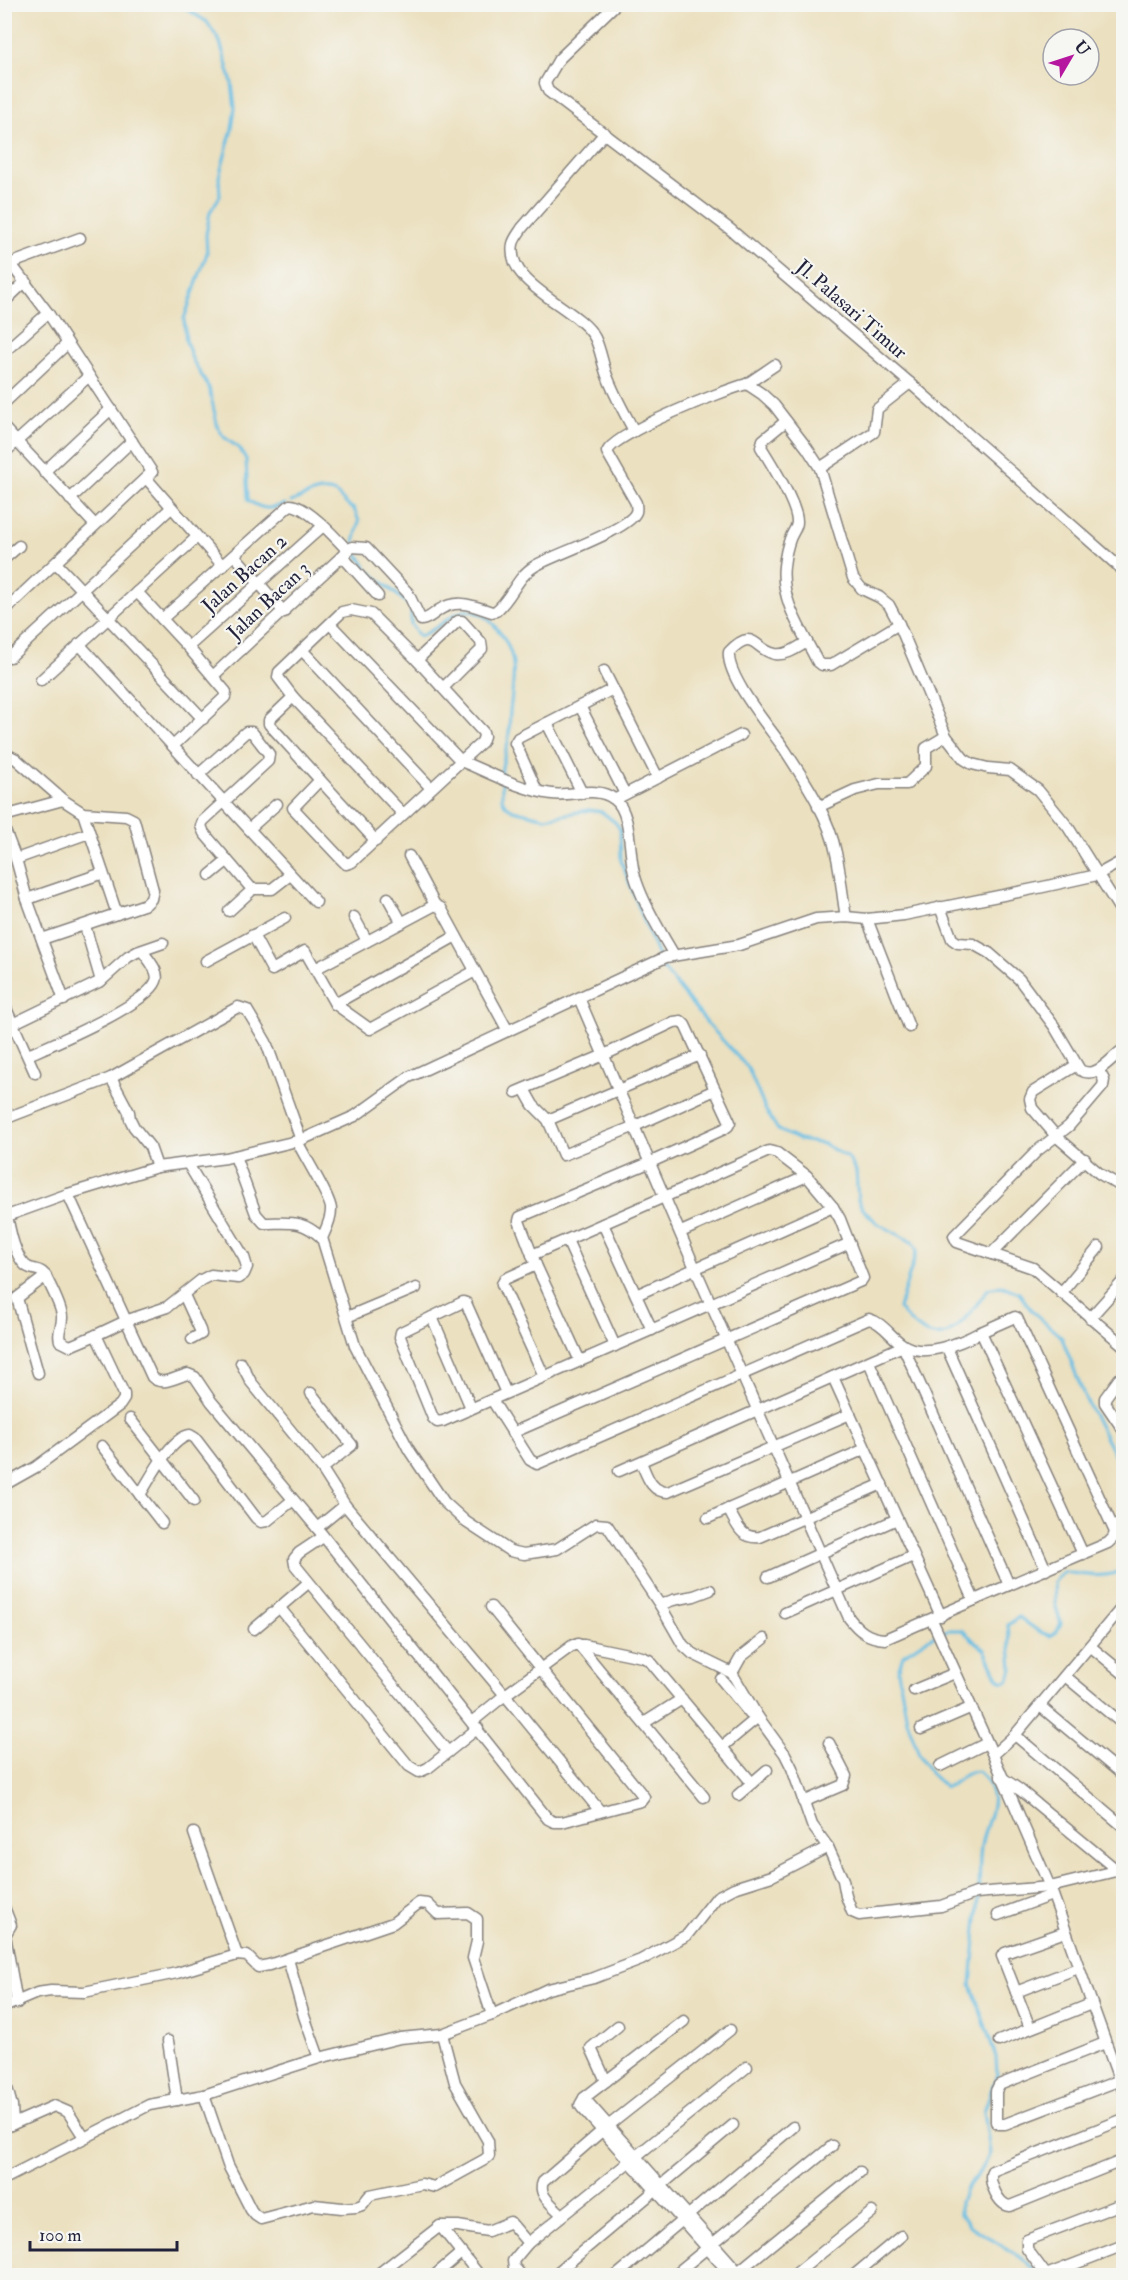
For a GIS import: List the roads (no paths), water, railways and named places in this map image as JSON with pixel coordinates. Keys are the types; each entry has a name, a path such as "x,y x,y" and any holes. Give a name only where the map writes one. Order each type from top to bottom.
{"street":[{"name":"Jl. Palasari Timur","path":"615,4 559,59 551,70 546,87 731,230 1124,571"},
{"path":"604,133 522,228 513,243 513,251 518,268 536,289 588,328 595,339 610,382 634,430"},
{"path":"4,610 147,479 152,471 26,281 8,265 80,238"},
{"path":"4,302 26,281"},
{"path":"4,352 48,313"},
{"path":"4,403 67,344"},
{"path":"350,550 366,548 402,586 422,620 441,609 461,603 492,612 496,611 519,580 535,566 571,551 633,517 637,511 636,503 607,452 610,446 634,430 747,384 775,365"},
{"path":"4,453 89,376"},
{"path":"820,468 874,432 877,409 910,383"},
{"path":"747,384 762,394 786,421 820,468 853,578 862,589 889,605 946,736 964,759 972,764 1010,770 1038,790 1068,827 1124,916"},
{"path":"44,472 111,409"},
{"path":"786,421 761,443 782,481 795,514 797,522 788,547 784,567 784,585 788,604 817,661 822,665 831,665 899,624"},
{"path":"4,428 95,525"},
{"path":"70,499 132,441"},
{"path":"147,479 223,566"},
{"path":"162,619 290,505 296,506 323,526 350,550 378,596"},
{"path":"4,657 10,657 171,508"},
{"name":"Jalan Bacan 2","path":"188,647 323,526"},
{"path":"41,680 197,537"},
{"path":"4,559 20,546"},
{"name":"Jalan Bacan 3","path":"213,676 350,550"},
{"path":"235,556 284,612"},
{"path":"56,563 203,719"},
{"path":"137,592 226,692 225,697 173,746"},
{"path":"320,780 319,784 292,808 346,864 352,862 376,841 482,742 484,736 483,732 443,688 371,614 346,610 277,674 292,697 403,814"},
{"path":"417,660 458,621 462,621 481,642 482,649 443,688"},
{"path":"330,624 461,761 537,791 554,795 603,793 620,797 741,735"},
{"path":"807,642 784,654 774,654 753,640 743,641 729,652 728,657 733,673 743,691 805,782 827,825 836,852 846,917"},
{"path":"79,645 316,902"},
{"path":"302,650 431,788"},
{"path":"604,671 658,778"},
{"path":"537,791 515,743 518,738 613,689"},
{"path":"269,724 269,720 292,697"},
{"path":"580,706 620,797 638,885 670,956"},
{"path":"547,723 582,793"},
{"path":"198,775 246,732 252,732 269,724"},
{"path":"269,724 376,841"},
{"path":"251,890 204,833 201,826 203,821 268,761 269,754 252,732"},
{"path":"818,807 855,790 879,784 907,784 926,766 926,748 946,736"},
{"path":"4,753 36,775 63,800 83,813 126,816 134,820 153,890 146,904 42,939"},
{"path":"4,816 63,800"},
{"path":"249,829 277,804"},
{"path":"83,813 117,914"},
{"path":"4,828 64,1000"},
{"path":"16,859 89,833"},
{"path":"410,856 435,905 441,908 508,1031"},
{"path":"188,1164 244,1257 247,1267 244,1274 238,1278 211,1275 201,1280 167,1307 128,1320 66,1346 60,1341 58,1334 63,1316 46,1276 39,1269 27,1267 23,1263 5,1216 157,1167 235,1156 299,1140 355,1116 410,1077 670,956 740,945 816,919 846,917 867,919 904,915 1097,875 1124,860"},
{"path":"210,875 227,861"},
{"path":"27,899 104,873"},
{"path":"229,911 251,890 272,889 290,875"},
{"path":"388,898 402,923"},
{"path":"315,969 435,905"},
{"path":"940,907 952,939 958,943 973,944 989,953 1019,979 1054,1026 1075,1066 1085,1073 1099,1071 1124,1049"},
{"path":"354,917 367,941"},
{"path":"206,961 285,918"},
{"path":"867,919 909,1027"},
{"path":"85,926 101,981"},
{"path":"253,935 272,970 305,951 335,1004 370,1029 476,971"},
{"path":"335,1004 456,936"},
{"path":"9,1026 101,981 128,957 163,943"},
{"path":"28,1055 113,1015 152,987 157,980 157,974 143,952"},
{"path":"579,998 757,1412 849,1618 859,1630 874,1638 885,1639 936,1621 974,1600 1108,1543 1115,1532 1015,1317 947,1348 919,1349 903,1346 757,1412 619,1471"},
{"path":"4,1004 9,1026 28,1055 35,1073"},
{"path":"4,1119 111,1078 238,1007 242,1007 247,1010 267,1042 299,1140 312,1172 330,1201 332,1212 322,1238"},
{"path":"580,1360 534,1260 519,1221 520,1217 651,1162 728,1126 730,1122 685,1024 681,1021 674,1022 604,1055 520,1090 548,1120 563,1155 715,1090"},
{"path":"548,1120 700,1055"},
{"path":"1075,1066 1033,1092 1029,1099 1032,1108 1056,1136 1100,1174 1124,1188"},
{"path":"1099,1071 1104,1080 1103,1086 1069,1126 1037,1151 954,1236 957,1242 1033,1268 1122,1343"},
{"path":"111,1078 129,1112 134,1127 150,1147 157,1167"},
{"path":"512,1433 861,1281 863,1273 833,1207 807,1176 777,1153 769,1151 567,1240 505,1279 502,1284 544,1376"},
{"path":"235,1156 260,1220 264,1223 300,1223 310,1227 322,1238 354,1346 409,1450 444,1502 466,1521 510,1551 524,1554 557,1549 596,1524 608,1525 660,1605 683,1646 693,1654 732,1674 757,1719"},
{"path":"991,1254 1085,1159"},
{"path":"681,1232 807,1176"},
{"path":"68,1194 128,1320 152,1377 157,1382 188,1374 195,1377 211,1401 320,1532 548,1819 562,1822 641,1801 644,1797 491,1607"},
{"path":"636,1295 833,1207"},
{"path":"603,1224 652,1330"},
{"path":"567,1240 615,1346"},
{"path":"507,1393 469,1305 463,1302 401,1332 400,1337 433,1418 437,1422 443,1421 850,1243"},
{"path":"1061,1293 1100,1247"},
{"path":"38,1373 17,1298 46,1276"},
{"path":"1090,1318 1124,1280"},
{"path":"347,1317 416,1288"},
{"path":"184,1295 200,1330 199,1337 192,1339"},
{"path":"432,1317 471,1408"},
{"path":"492,1400 530,1460 537,1464 869,1319 876,1322 903,1346 1009,1585"},
{"path":"981,1332 1083,1554"},
{"path":"4,1485 36,1467 120,1405 124,1399 124,1394 96,1335"},
{"path":"947,1348 1046,1570"},
{"path":"868,1362 974,1600"},
{"path":"241,1363 265,1400 322,1469 345,1505 600,1811"},
{"path":"833,1377 913,1556 943,1646 1051,1891 1105,2043 1121,2079 1124,2093"},
{"path":"1119,1379 1105,1398 1105,1403 1124,1431"},
{"path":"311,1393 352,1445 322,1469"},
{"path":"641,1462 653,1487 660,1492 668,1492 850,1414"},
{"path":"130,1419 194,1501"},
{"path":"140,1495 161,1460 183,1436 190,1435 195,1438 261,1522 267,1521 293,1500"},
{"path":"102,1446 162,1522"},
{"path":"708,1518 865,1449"},
{"path":"728,1509 742,1533 750,1538 760,1537 882,1484"},
{"path":"345,1505 294,1559 296,1565 308,1583 448,1752"},
{"path":"768,1577 897,1519"},
{"path":"785,1613 913,1556"},
{"path":"254,1629 308,1583"},
{"path":"660,1605 710,1590"},
{"path":"993,1755 1015,1735 1090,1646 1120,1618 1124,1605"},
{"path":"279,1607 409,1766 419,1772 428,1768 448,1752 505,1695 578,1644 649,1660 752,1782"},
{"path":"732,1674 741,1657 764,1639"},
{"path":"578,1644 704,1797"},
{"path":"1090,1646 1124,1674"},
{"path":"914,1690 955,1673"},
{"path":"1065,1676 1124,1725"},
{"path":"721,1679 757,1719 792,1768 812,1825 828,1847 843,1881 852,1912 855,1914 941,1906 976,1893 1051,1891"},
{"path":"644,1723 682,1699"},
{"path":"1040,1706 1124,1776"},
{"path":"921,1729 970,1708"},
{"path":"722,1747 757,1719"},
{"path":"1015,1735 1124,1827"},
{"path":"803,1802 843,1785 846,1781 846,1776 830,1743"},
{"path":"939,1766 987,1743"},
{"path":"738,1795 767,1770"},
{"path":"1001,1778 1020,1790 1121,1870"},
{"path":"194,1833 237,1955"},
{"path":"6,2174 149,2105 204,2095 319,2058 400,2038 420,2034 442,2034 492,2015 548,1989 594,1978 641,1960 687,1935 717,1897 734,1888 772,1876 828,1847"},
{"path":"998,1915 1051,1891 1121,1870"},
{"path":"4,2007 37,1993 84,1992 177,1973 237,1955 247,1956 258,1967 393,1923 419,1904 428,1904 438,1914 470,1913 477,1922 477,1941 473,1958 492,2015"},
{"path":"4,1907 11,1925 5,1935 17,2003"},
{"path":"1030,2028 1002,1956 1065,1932"},
{"path":"288,1959 319,2058"},
{"path":"1016,1992 1078,1968"},
{"path":"999,2041 1091,2004"},
{"path":"684,2021 584,2098 580,2105 606,2128 736,2275 860,2172"},
{"path":"606,2081 591,2048 618,2026"},
{"path":"562,2216 541,2193 540,2187 543,2182 606,2128 730,2030"},
{"path":"204,2095 228,2165 251,2210 261,2218 314,2205 356,2207 362,2205 370,2195 422,2184 435,2187 484,2160 489,2156 490,2150 488,2141 455,2083 442,2034"},
{"path":"168,2041 177,2100"},
{"path":"1105,2043 999,2085 996,2091 996,2122 1005,2124 1121,2079"},
{"path":"522,2276 514,2267 513,2261 528,2243 747,2067"},
{"path":"4,2077 12,2106 9,2126"},
{"path":"9,2126 54,2106 68,2112 84,2137"},
{"path":"1124,2119 992,2171 990,2178 1001,2203 1010,2206 1124,2160"},
{"path":"553,2276 733,2125"},
{"path":"616,2276 793,2127"},
{"path":"674,2276 832,2146"},
{"path":"1124,2203 1027,2240 1027,2248 1046,2275 1124,2245"},
{"path":"793,2276 872,2212"},
{"path":"377,2275 440,2226 488,2230 510,2222 528,2243"},
{"path":"440,2226 480,2276"},
{"path":"853,2276 901,2236"},
{"path":"434,2276 462,2253"}],"waterway":[{"path":"172,4 185,8 207,22 220,42 232,83 235,108 232,129 219,177 220,196 210,212 206,235 207,253 184,319 186,341 192,359 209,388 218,428 224,437 240,449 246,459 248,500 266,508 285,504"},
{"path":"291,502 318,491 335,493 354,509 359,521 354,543"},
{"path":"355,550 369,571 408,604"},
{"path":"411,610 411,624 419,636 455,614 470,611 482,615 491,622 508,646 512,656 514,676 509,739 501,774"},
{"path":"502,781 502,798 505,805 513,810 546,818 589,810 602,812 616,823 620,830 621,861 662,967 707,1023 748,1068 765,1109 778,1130 799,1140 824,1144 848,1158 856,1171 858,1200 863,1209 877,1223 912,1242 917,1250 899,1308 903,1314 921,1330 943,1335 961,1323 988,1289 1002,1286 1019,1293 1032,1311 1062,1338 1085,1398 1117,1460 1124,1483"},
{"path":"979,1889 981,1846 992,1808 991,1790 978,1771 969,1773 945,1787 931,1774 919,1754 907,1720 898,1671 903,1655 929,1638 948,1630 962,1630 985,1650 998,1678 1003,1682 1009,1680 1012,1668 1008,1625 1019,1617 1038,1631 1050,1636 1057,1632 1061,1624 1055,1604 1054,1582 1064,1572 1104,1575 1112,1574 1124,1567"},
{"path":"979,1895 971,1984 996,2057 997,2074 984,2111 990,2153 984,2166 965,2190 960,2202 960,2213 969,2225 1027,2262 1038,2276"}]}
